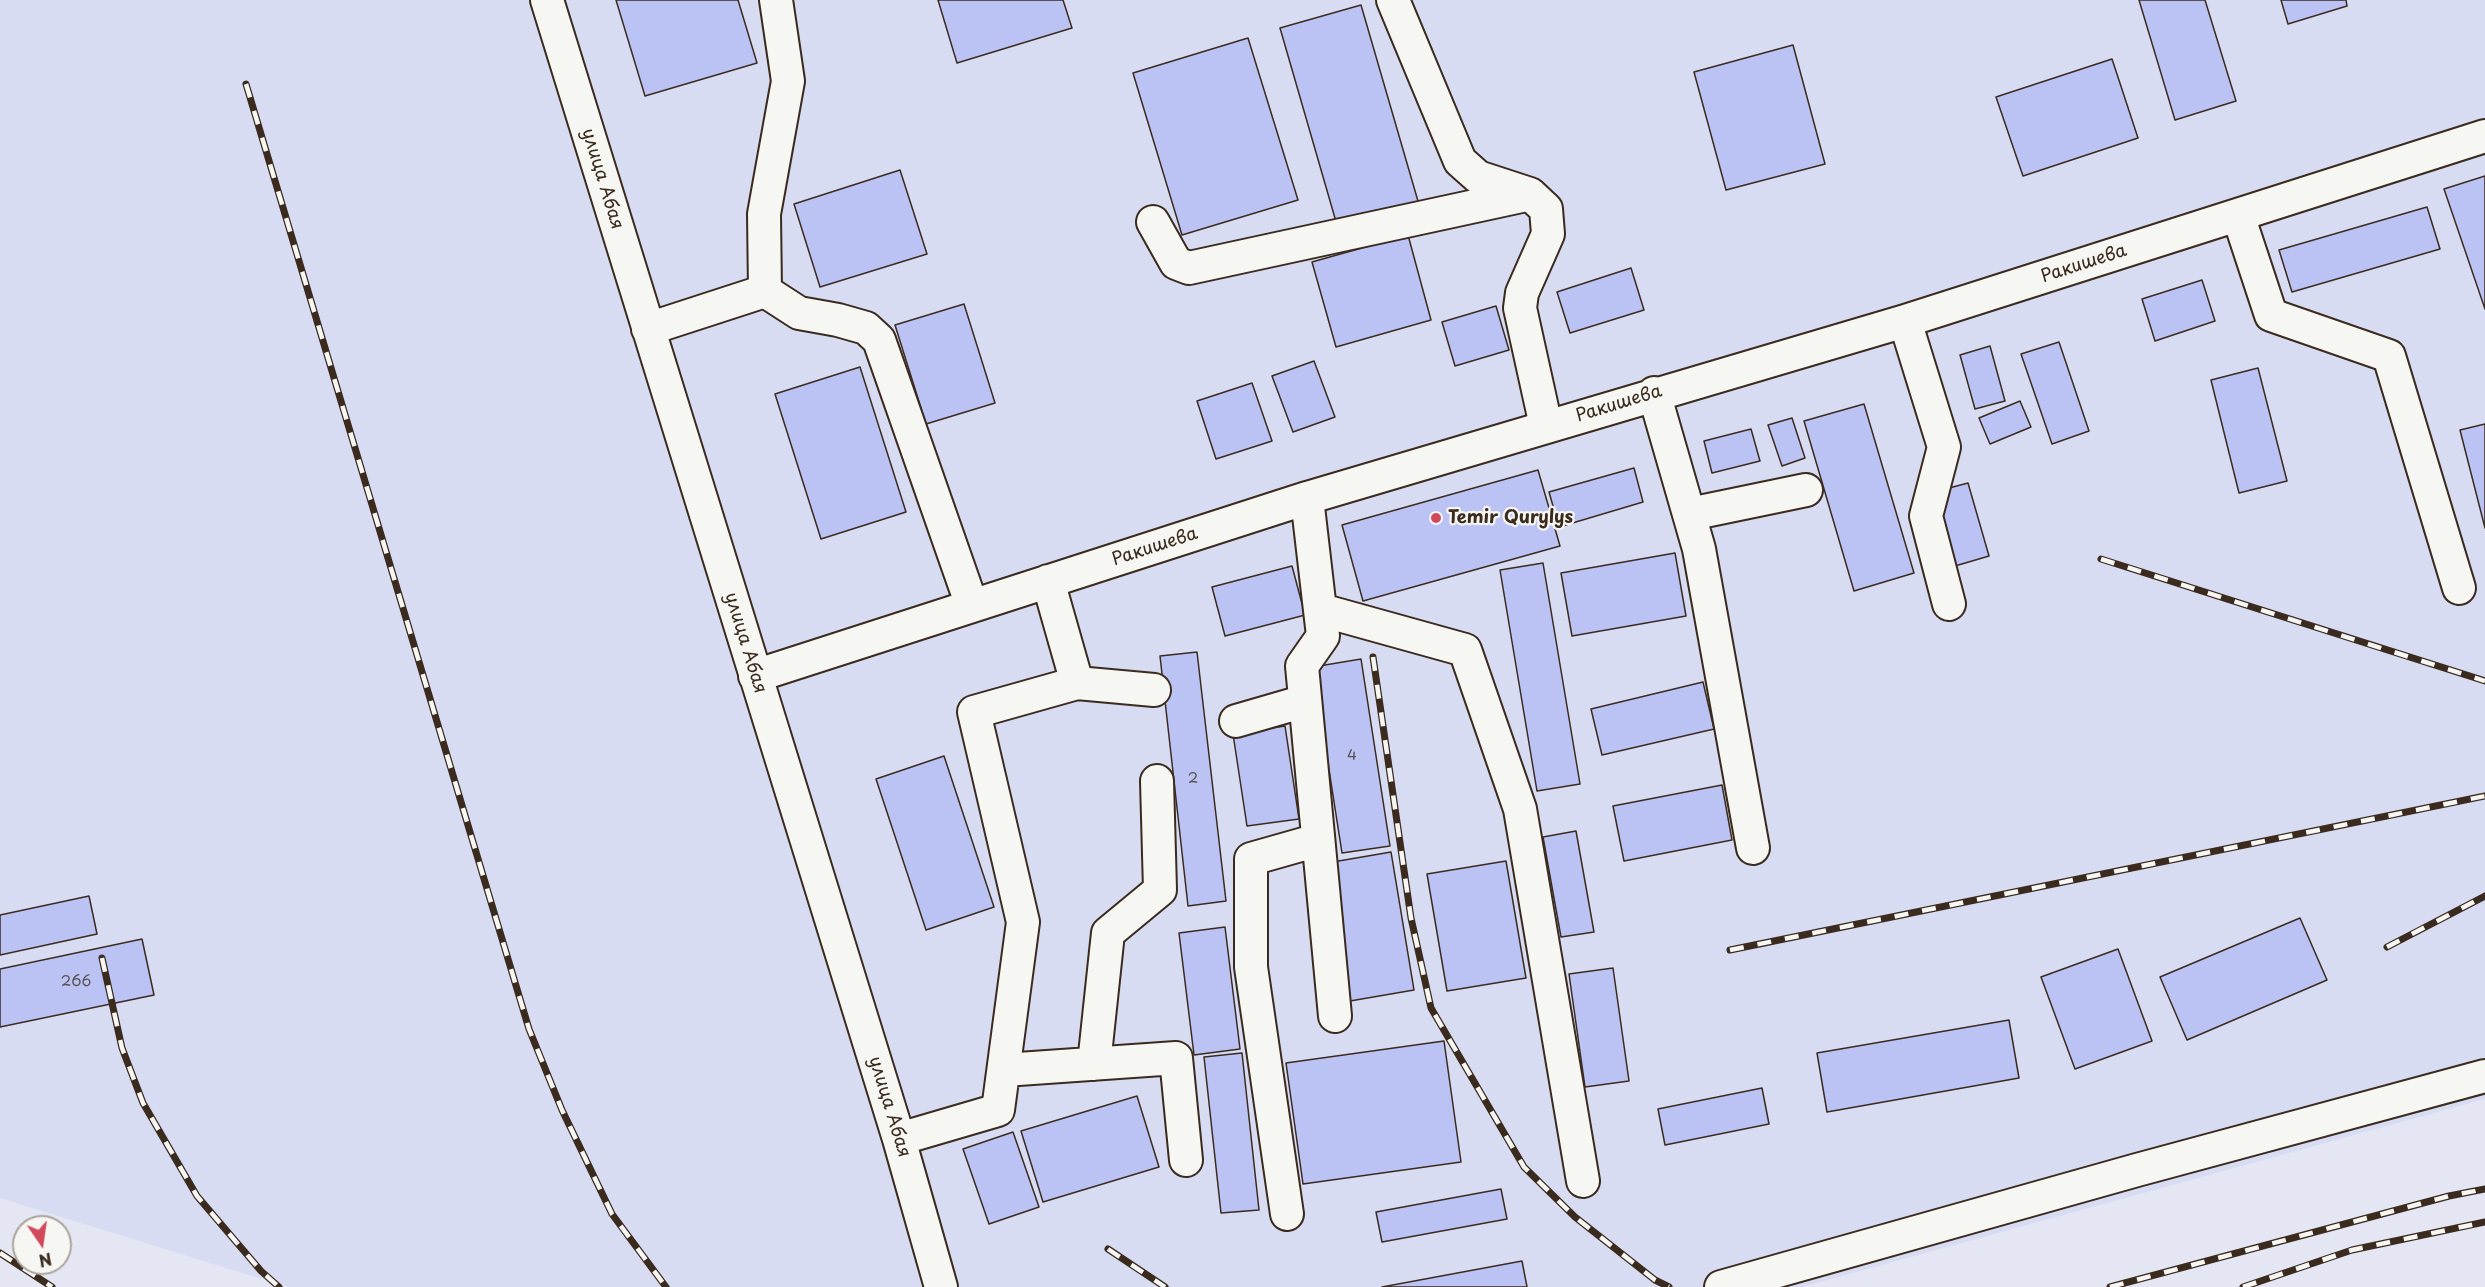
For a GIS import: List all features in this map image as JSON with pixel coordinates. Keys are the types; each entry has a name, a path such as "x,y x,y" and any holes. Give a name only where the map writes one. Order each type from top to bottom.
{"street":[{"name":"улица Абая","path":"547,0 898,1139 941,1287"},
{"path":"765,291 764,214 788,81 776,0"},
{"path":"1393,0 1460,161 1478,177 1530,194 1546,209 1548,234 1522,293 1520,308 1546,426"},
{"name":"Ракишева","path":"755,676 1306,498 1654,393 1905,321 2485,136"},
{"path":"1153,222 1176,263 1189,268 1530,194"},
{"path":"2238,215 2271,315 2389,356 2459,588"},
{"path":"648,328 765,291"},
{"path":"765,291 799,313 866,328 879,340 972,606"},
{"path":"1905,321 1944,447 1926,516 1949,604"},
{"path":"1654,393 1699,549 1753,848"},
{"path":"1690,514 1806,490"},
{"path":"1306,498 1323,636 1302,666 1335,1016"},
{"path":"1048,581 1077,683"},
{"path":"1321,610 1466,650 1520,809 1583,1181"},
{"path":"898,1139 998,1110 1023,922 974,711 1077,683 1154,690"},
{"path":"1236,721 1305,701"},
{"path":"1094,1064 1108,933 1160,890 1157,781"},
{"path":"1287,1214 1251,967 1251,859 1318,840"},
{"path":"1004,1070 1176,1058 1186,1160"},
{"path":"1720,1287 2137,1170 2485,1076"}],"shaded area":[{"path":"0,0 2485,0 2485,1099 1802,1287 287,1287 72,1220 72,1215 55,1215 0,1198"}],"building":[{"path":"616,0 738,0 757,63 645,96"},
{"path":"938,0 1063,0 1072,28 957,63"},
{"path":"2139,0 2205,0 2236,101 2175,120"},
{"path":"2281,0 2346,0 2347,6 2288,24"},
{"path":"1361,5 1420,208 1339,232 1280,28"},
{"path":"1248,38 1298,200 1182,235 1133,73"},
{"path":"1793,45 1825,164 1726,190 1694,72"},
{"path":"2112,59 2138,138 2023,176 1996,97"},
{"path":"900,170 927,254 820,287 794,204"},
{"path":"2485,176 2485,309 2444,189"},
{"path":"2427,207 2440,249 2292,292 2279,250"},
{"path":"1408,235 1431,320 1336,347 1312,262"},
{"path":"1631,268 1644,310 1570,333 1557,292"},
{"path":"2202,280 2215,321 2155,341 2142,299"},
{"path":"964,304 995,403 926,424 895,325"},
{"path":"1496,306 1509,350 1455,366 1442,322"},
{"path":"2059,342 2089,431 2052,444 2021,354"},
{"path":"1990,346 2005,401 1975,409 1960,355"},
{"path":"1314,361 1335,417 1293,432 1272,376"},
{"path":"860,367 906,512 821,539 775,394"},
{"path":"2258,368 2287,481 2239,493 2211,380"},
{"path":"1252,383 1272,441 1216,459 1197,401"},
{"path":"2020,401 2031,427 1990,444 1979,418"},
{"path":"1864,404 1914,573 1854,591 1804,421"},
{"path":"1792,418 1805,458 1782,466 1768,425"},
{"path":"2485,424 2485,528 2460,430"},
{"path":"1751,429 1760,461 1712,473 1704,441"},
{"path":"1634,468 1643,502 1559,527 1549,492"},
{"path":"1538,470 1560,546 1363,601 1342,525"},
{"path":"1968,483 1989,556 1955,566 1934,492"},
{"path":"1675,553 1686,616 1572,636 1561,573"},
{"path":"1543,563 1580,784 1537,791 1500,570"},
{"path":"1292,566 1305,615 1225,636 1212,587"},
{"path":"1197,652 1226,901 1188,906 1160,656"},
{"path":"1361,659 1390,846 1342,853 1313,667"},
{"path":"1703,682 1714,729 1602,755 1591,709"},
{"path":"1285,726 1299,819 1247,826 1233,734"},
{"path":"944,756 994,907 926,930 876,779"},
{"path":"1722,785 1732,840 1624,861 1613,806"},
{"path":"1576,831 1594,932 1561,937 1543,837"},
{"path":"1391,852 1414,990 1350,1001 1327,863"},
{"path":"1506,861 1526,978 1447,991 1427,874"},
{"path":"89,896 97,934 0,955 0,915"},
{"path":"2300,918 2327,980 2187,1040 2160,977"},
{"path":"1225,927 1240,1049 1194,1055 1179,933"},
{"path":"142,939 154,995 0,1027 0,969"},
{"path":"2118,949 2152,1041 2075,1069 2041,977"},
{"path":"1613,968 1629,1081 1585,1087 1569,974"},
{"path":"2009,1020 2019,1078 1827,1112 1817,1053"},
{"path":"1444,1041 1461,1162 1303,1184 1286,1063"},
{"path":"1242,1053 1259,1210 1221,1213 1204,1057"},
{"path":"1762,1088 1769,1124 1665,1145 1658,1109"},
{"path":"1137,1096 1159,1167 1043,1202 1021,1131"},
{"path":"1013,1132 1039,1207 989,1224 963,1149"},
{"path":"1501,1189 1507,1219 1382,1242 1376,1212"},
{"path":"1522,1261 1527,1287 1382,1287"}],"railway":[{"path":"246,84 529,1029 562,1110 612,1214 666,1287"},
{"path":"2101,559 2485,681"},
{"path":"1373,657 1411,918 1431,1008 1524,1167 1575,1217 1655,1280 1669,1287"},
{"path":"1730,950 2485,796"},
{"path":"2387,947 2485,896"},
{"path":"102,958 122,1048 143,1103 197,1196 261,1271 279,1287"},
{"path":"2110,1287 2449,1196 2485,1189"},
{"path":"2243,1287 2352,1250 2485,1222"},
{"path":"1108,1249 1165,1287"},
{"path":"0,1253 52,1287"}],"place":[{"name":"Temir Qurylys","path":"1436,518"}]}
